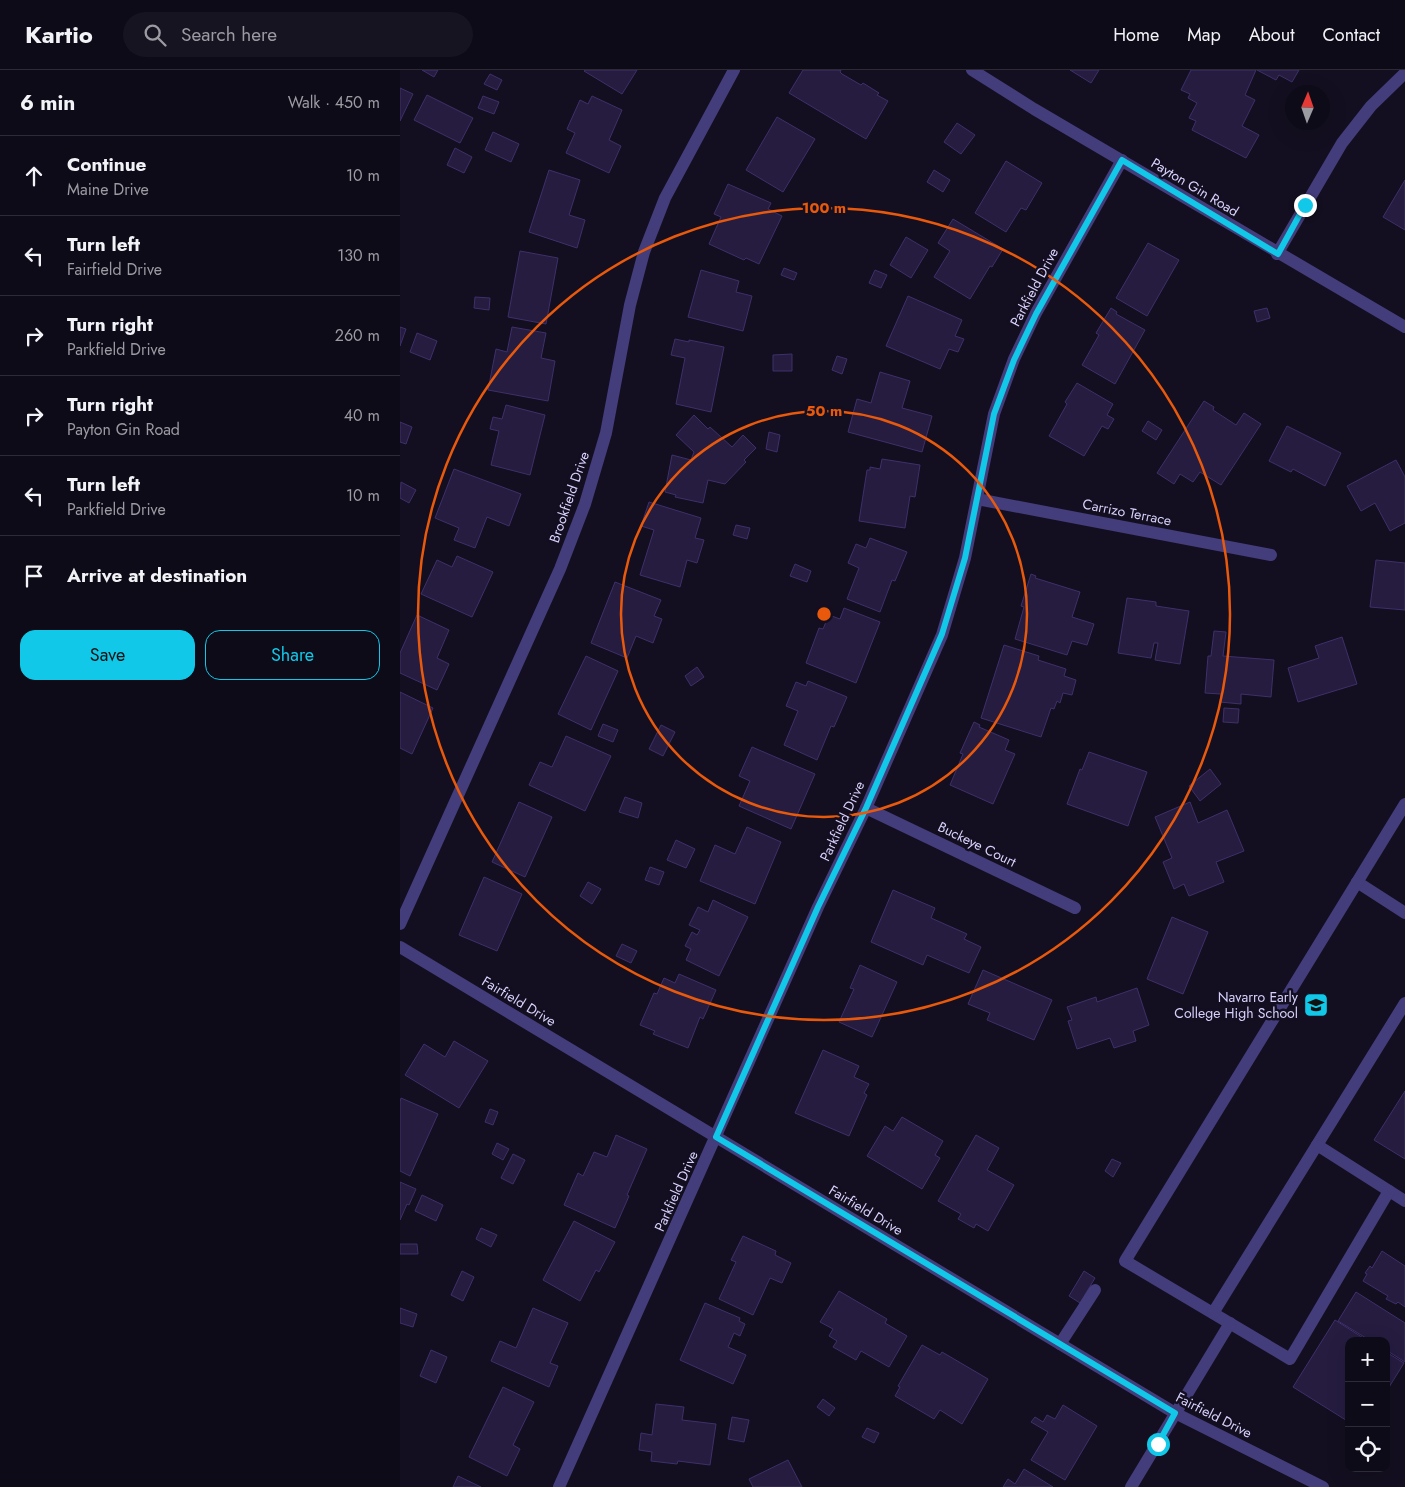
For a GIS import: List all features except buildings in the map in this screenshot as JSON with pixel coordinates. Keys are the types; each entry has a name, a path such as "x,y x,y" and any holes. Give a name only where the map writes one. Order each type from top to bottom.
{"street":[{"name":"Brookfield Drive","path":"400,924 560,570 585,504 606,433 630,305 644,252 665,198 734,70"},
{"name":"Payton Gin Road","path":"972,70 1278,254 1405,327"},
{"path":"1278,254 1342,143 1371,106 1405,73"},
{"name":"Parkfield Drive","path":"560,1487 818,907 866,808 942,634 965,558 994,414 1014,360 1036,314 1122,160"},
{"name":"Carrizo Terrace","path":"977,499 1271,555"},
{"path":"1389,1191 1290,1359 1125,1261 1405,804"},
{"name":"Buckeye Court","path":"866,808 1075,908"},
{"path":"1356,882 1405,913"},
{"name":"Fairfield Drive","path":"400,947 1175,1413 1322,1487"},
{"path":"1213,1313 1405,1003"},
{"path":"1317,1145 1405,1201"},
{"path":"1060,1344 1095,1290"},
{"path":"1132,1487 1230,1323"}],"place":[{"name":"Navarro Early College High School","path":"1316,1005"}],"route":[{"path":"1158,1444 1175,1413 716,1137 818,907 866,808 942,634 965,558 994,414 1014,360 1036,314 1122,160 1278,254 1305,205"}]}
